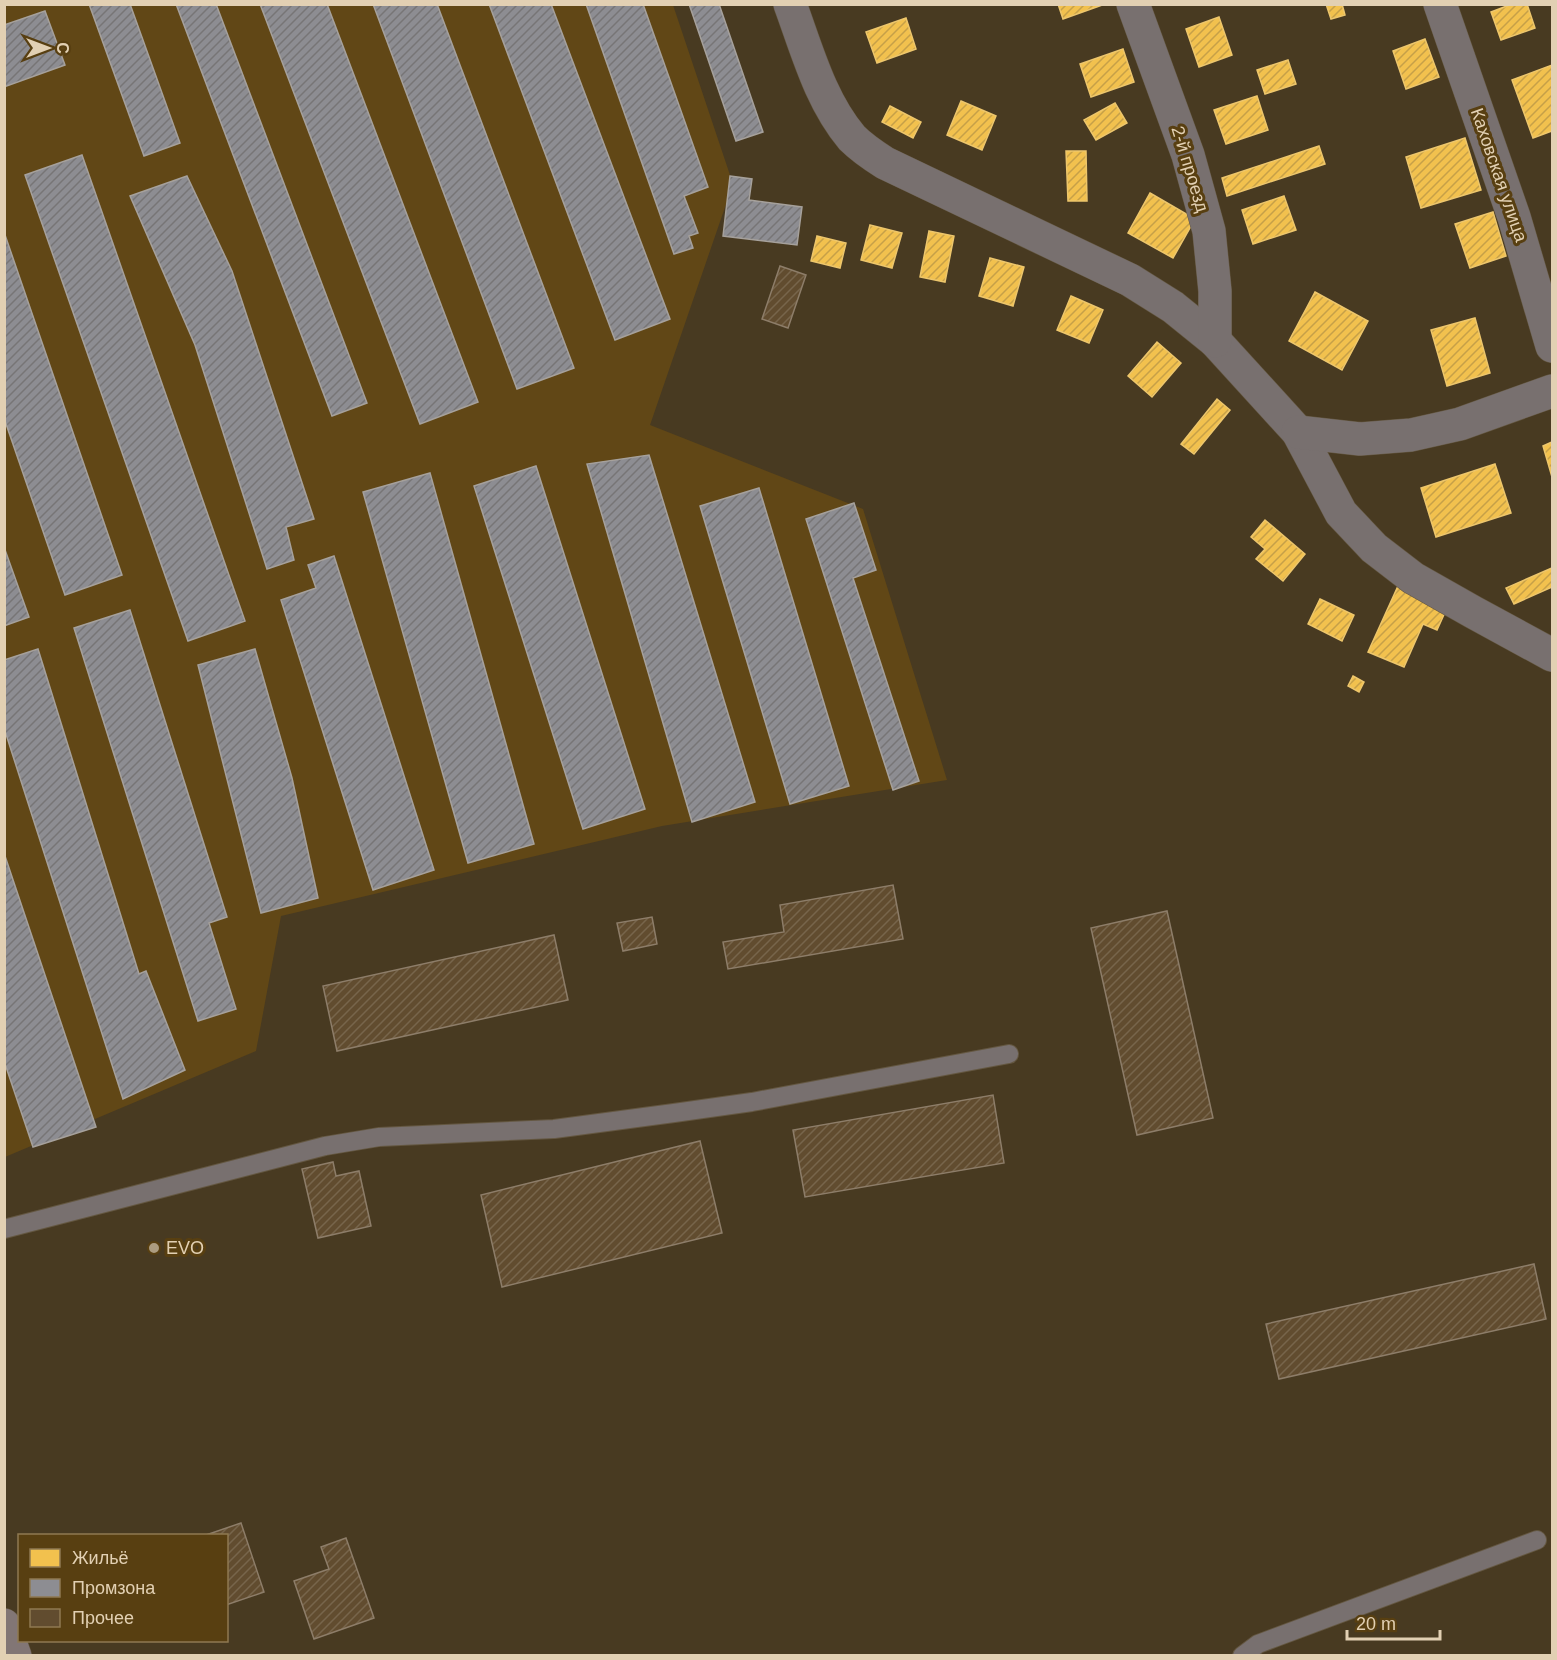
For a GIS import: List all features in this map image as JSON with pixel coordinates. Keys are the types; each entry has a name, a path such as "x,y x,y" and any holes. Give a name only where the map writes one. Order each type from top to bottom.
{"main road":[{"path":"4,1625 15,1656"}],"street":[{"path":"790,4 820,86 836,115 867,152 885,163 1130,280 1173,307 1215,341 1298,432 1341,513 1374,548 1413,578 1552,655"},
{"name":"2-й проезд","path":"1133,4 1188,155 1209,231 1215,291 1215,341"},
{"name":"Каховская улица","path":"1440,4 1514,217 1552,346"},
{"path":"1298,432 1360,439 1411,435 1460,424 1552,391"}],"lane":[{"path":"4,1229 325,1146 379,1137 554,1129 674,1113 752,1102 1009,1054"},
{"path":"1242,1656 1258,1644 1538,1540"}],"shaded area":[{"path":"5,5 673,5 733,184 650,425 863,509 947,780 662,826 281,916 256,1051 5,1157"}],"building: Жильё":[{"path":"1058,4 1105,4 1063,19"},
{"path":"1326,4 1342,4 1345,15 1331,19"},
{"path":"1512,4 1527,4 1535,28 1501,40 1491,12"},
{"path":"1219,17 1232,55 1199,67 1186,29"},
{"path":"906,18 916,49 877,63 866,32"},
{"path":"1425,39 1439,77 1406,89 1393,51"},
{"path":"1123,49 1134,82 1091,97 1080,64"},
{"path":"1288,60 1296,84 1265,94 1257,70"},
{"path":"1552,65 1552,131 1533,138 1512,80"},
{"path":"1257,96 1268,130 1226,144 1214,110"},
{"path":"961,101 996,116 982,150 947,135"},
{"path":"1115,103 1127,123 1096,140 1084,120"},
{"path":"890,106 921,122 913,138 882,122"},
{"path":"1465,138 1481,190 1421,208 1406,157"},
{"path":"1319,146 1325,164 1227,196 1222,178"},
{"path":"1066,151 1086,151 1087,201 1068,201"},
{"path":"1150,193 1195,219 1173,258 1128,233"},
{"path":"1284,196 1296,230 1253,244 1242,210"},
{"path":"1493,212 1506,256 1470,268 1455,224"},
{"path":"870,225 902,233 892,268 861,260"},
{"path":"929,231 954,236 945,282 920,277"},
{"path":"817,236 846,243 840,268 811,261"},
{"path":"990,258 1024,267 1013,306 979,296"},
{"path":"1315,292 1368,321 1342,370 1289,341"},
{"path":"1071,296 1103,310 1089,343 1057,330"},
{"path":"1475,318 1490,373 1447,386 1431,330"},
{"path":"1157,342 1181,363 1152,397 1128,376"},
{"path":"1217,399 1230,410 1194,454 1181,444"},
{"path":"1552,442 1552,477 1543,446"},
{"path":"1495,464 1511,513 1436,537 1421,488"},
{"path":"1265,520 1305,554 1283,581 1256,559 1265,549 1251,537"},
{"path":"1552,568 1552,587 1514,604 1506,588"},
{"path":"1398,586 1447,608 1437,630 1423,624 1404,667 1368,652"},
{"path":"1320,599 1354,615 1342,641 1308,624"},
{"path":"1353,676 1364,682 1359,692 1348,686"}],"building: Промзона":[{"path":"89,4 130,4 180,143 144,156"},
{"path":"176,4 216,4 367,403 332,416"},
{"path":"260,4 327,4 478,402 420,424"},
{"path":"373,4 437,4 574,368 517,389"},
{"path":"489,4 551,4 670,319 615,340"},
{"path":"586,4 643,4 708,187 684,196 698,233 689,236 693,248 674,254"},
{"path":"689,4 719,4 763,132 736,141"},
{"path":"45,11 65,65 4,87 4,25"},
{"path":"82,155 245,621 188,641 25,175"},
{"path":"187,176 232,271 314,519 286,527 294,560 267,569 195,345 130,196"},
{"path":"730,176 752,179 749,200 802,207 797,245 723,236"},
{"path":"4,232 122,575 65,595 4,418"},
{"path":"649,455 755,802 692,822 587,464"},
{"path":"536,466 645,809 583,829 474,486"},
{"path":"430,473 534,844 468,863 363,492"},
{"path":"759,488 849,786 790,804 700,506"},
{"path":"854,503 876,570 853,578 919,781 893,790 806,519"},
{"path":"4,547 29,617 4,626"},
{"path":"334,556 434,870 373,890 281,600 316,588 308,565"},
{"path":"130,610 227,917 209,923 236,1009 198,1021 74,628"},
{"path":"38,649 139,974 146,971 185,1070 123,1099 4,728 4,660"},
{"path":"255,649 292,778 318,898 261,913 198,665"},
{"path":"4,853 96,1127 33,1147 4,1061"}],"building: Прочее":[{"path":"780,266 806,275 788,328 762,319"},
{"path":"893,885 903,939 728,969 723,942 784,932 780,905"},
{"path":"1167,911 1213,1118 1137,1135 1091,928"},
{"path":"652,917 657,944 623,951 617,923"},
{"path":"554,935 568,1000 337,1051 323,986"},
{"path":"993,1095 1004,1163 805,1197 793,1130"},
{"path":"700,1141 722,1233 502,1287 481,1195"},
{"path":"333,1162 336,1176 359,1171 371,1226 318,1238 302,1169"},
{"path":"1534,1264 1546,1319 1279,1379 1266,1324"},
{"path":"241,1523 264,1592 228,1604 228,1534 209,1534"},
{"path":"346,1538 374,1618 314,1639 294,1581 329,1569 321,1547"}],"place":[{"name":"EVO","path":"154,1248"}]}
